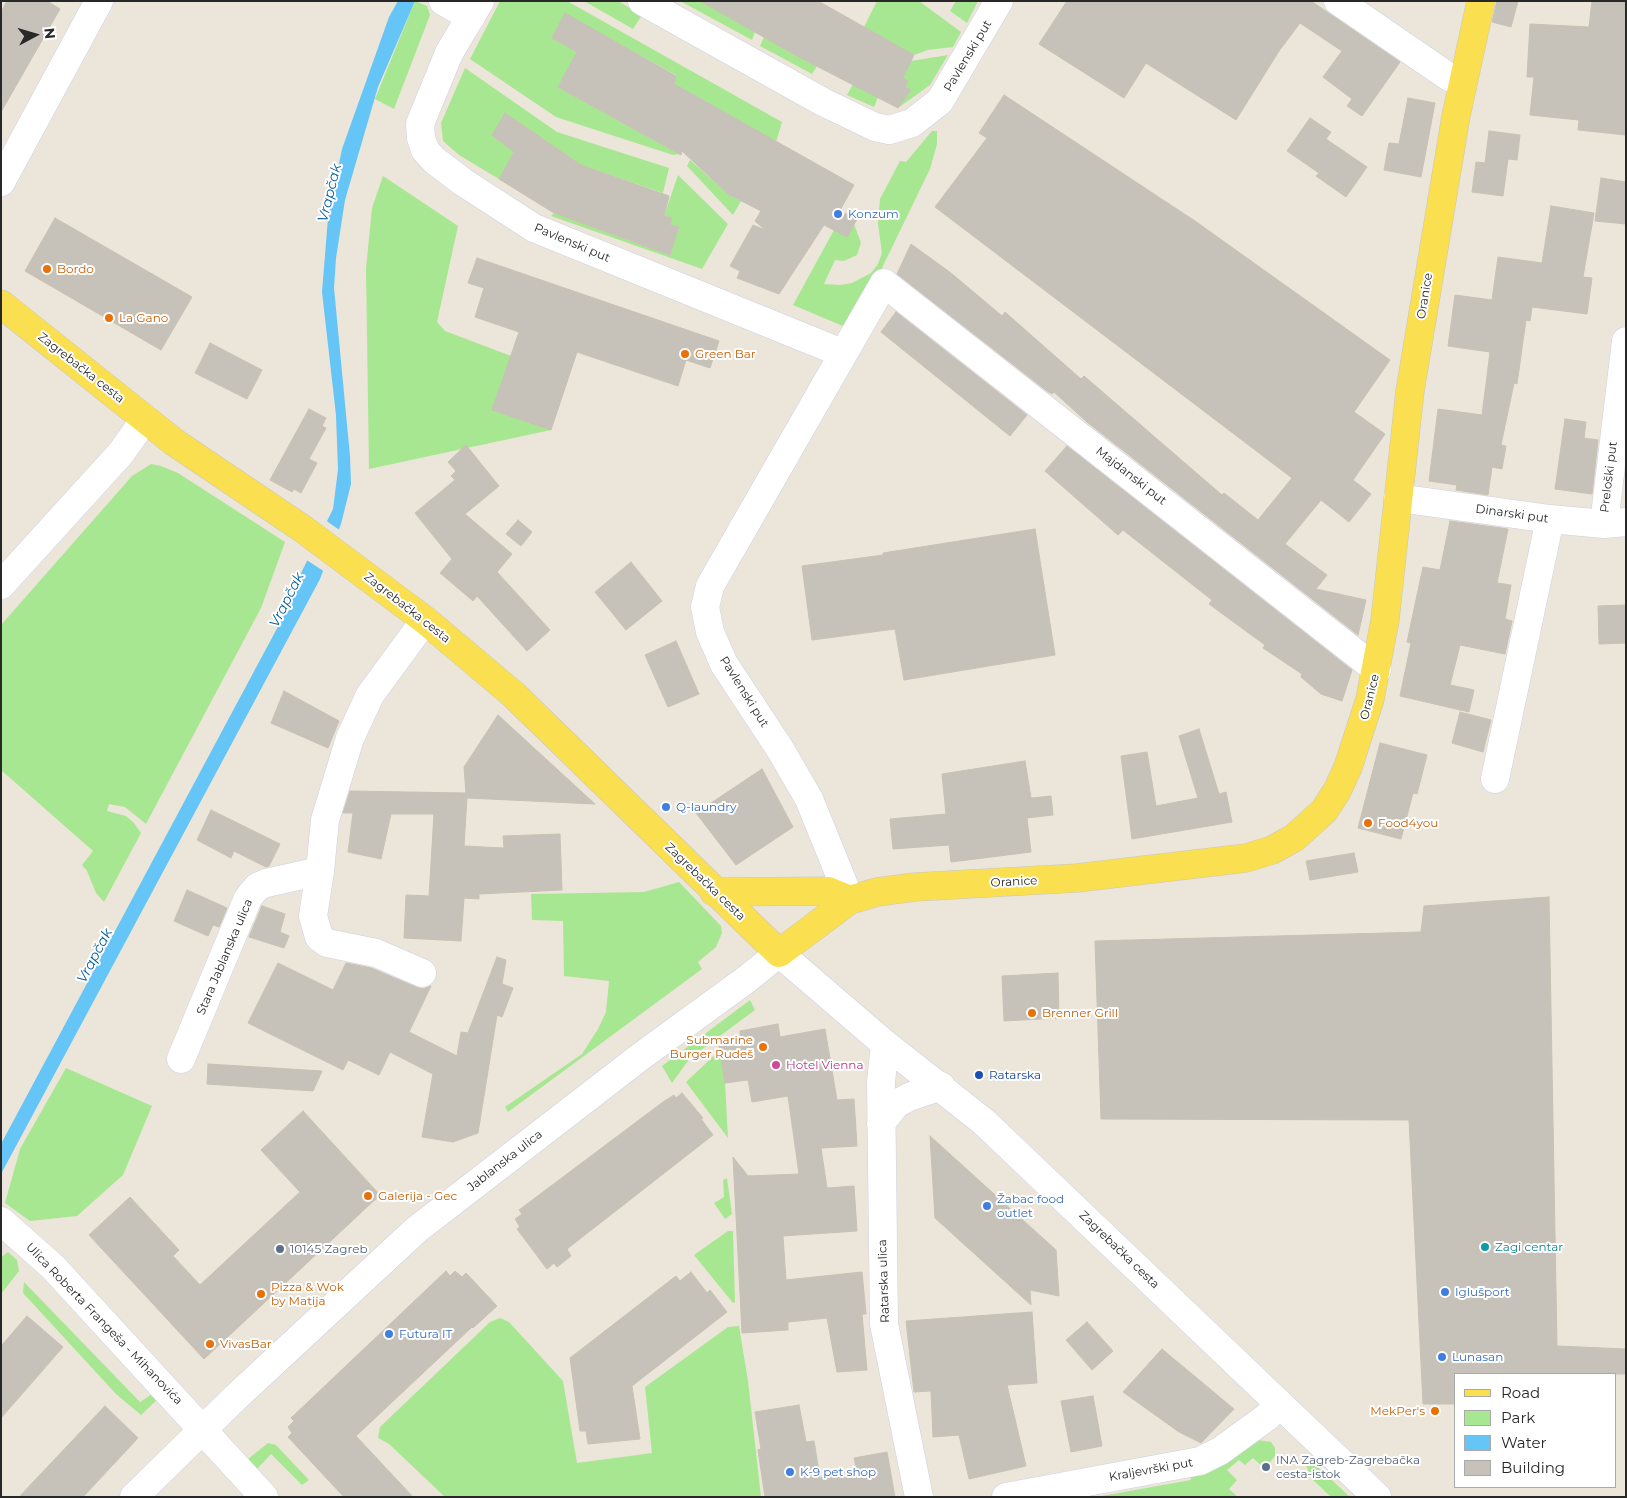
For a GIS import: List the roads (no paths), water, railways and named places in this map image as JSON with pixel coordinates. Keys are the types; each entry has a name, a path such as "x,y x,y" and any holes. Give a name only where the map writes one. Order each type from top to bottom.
{"main road":[{"name":"Oranice","path":"779,953 850,900 892,889 1077,878 1242,859 1272,850 1307,828 1324,811 1337,791 1364,722 1377,670 1385,620 1410,391 1462,82 1480,1"},
{"name":"Zagrebačka cesta","path":"1,304 174,442 303,529 425,620 514,695 714,892 779,953"},
{"path":"714,892 828,891 850,900"}],"street":[{"path":"1,182 99,1"},
{"name":"Pavlenski put","path":"443,1 475,9 449,53 420,124 421,138 434,160 463,182 534,228 842,353"},
{"name":"Pavlenski put","path":"642,1 823,102 875,127 889,130 912,123 940,101 999,1"},
{"path":"1338,1 1449,77 1462,82"},
{"name":"Pavlenski put","path":"850,900 809,799 780,748 724,664 710,632 705,607 710,586 743,532 842,353 884,283"},
{"name":"Majdanski put","path":"884,283 1377,670"},
{"name":"Preloški put","path":"1615,523 1626,341"},
{"path":"1,585 121,452 145,419"},
{"name":"Dinarski put","path":"1398,498 1550,519 1615,523"},
{"path":"1495,779 1550,519"},
{"path":"422,973 376,953 327,943 319,937 313,916 325,820 350,738 370,695 425,620"},
{"name":"Stara Jablanska ulica","path":"181,1059 248,898 257,887 266,883 320,871"},
{"name":"Zagrebačka cesta","path":"779,953 885,1044 941,1086 1029,1163 1377,1497"},
{"name":"Jablanska ulica","path":"134,1497 416,1230 640,1057 743,982 779,953"},
{"name":"Ratarska ulica","path":"885,1044 881,1082 884,1324 919,1497"},
{"path":"881,1123 896,1104 909,1097 941,1086"},
{"name":"Ulica Roberta Frangeša - Mihanovića","path":"1,1221 53,1267 204,1429"},
{"name":"Kraljevrški put","path":"1006,1497 1200,1461 1228,1445 1267,1417 1279,1404"},
{"path":"204,1429 264,1497"}],"water":[{"path":"398,1 415,1 378,87 345,200 336,258 334,288 351,484 341,524 320,579 1,1174 1,1144 289,606 302,571 333,509 338,470 336,415 322,292 328,218 342,149 389,17"}],"place":[{"name":"Konzum","path":"838,214"},
{"name":"Bordo","path":"47,269"},
{"name":"La Gano","path":"109,318"},
{"name":"Green Bar","path":"685,354"},
{"name":"Q-laundry","path":"666,807"},
{"name":"Food4you","path":"1368,823"},
{"name":"Brenner Grill","path":"1032,1013"},
{"name":"Submarine Burger Rudeš","path":"763,1047"},
{"name":"Hotel Vienna","path":"776,1065"},
{"name":"Ratarska","path":"979,1075"},
{"name":"Galerija - Gec","path":"368,1196"},
{"name":"Žabac food outlet","path":"987,1206"},
{"name":"Zagi centar","path":"1485,1247"},
{"name":"10145 Zagreb","path":"280,1249"},
{"name":"Iglušport","path":"1445,1292"},
{"name":"Pizza & Wok by Matija","path":"261,1294"},
{"name":"Futura IT","path":"389,1334"},
{"name":"VivasBar","path":"210,1344"},
{"name":"Lunasan","path":"1442,1357"},
{"name":"MekPer's","path":"1435,1411"},
{"name":"INA Zagreb-Zagrebačka cesta-istok","path":"1266,1467"},
{"name":"K-9 pet shop","path":"790,1472"}],"water label":[{"name":"Vrapčak","path":"330,193"},
{"name":"Vrapčak","path":"287,600"},
{"name":"Vrapčak","path":"95,956"}]}
